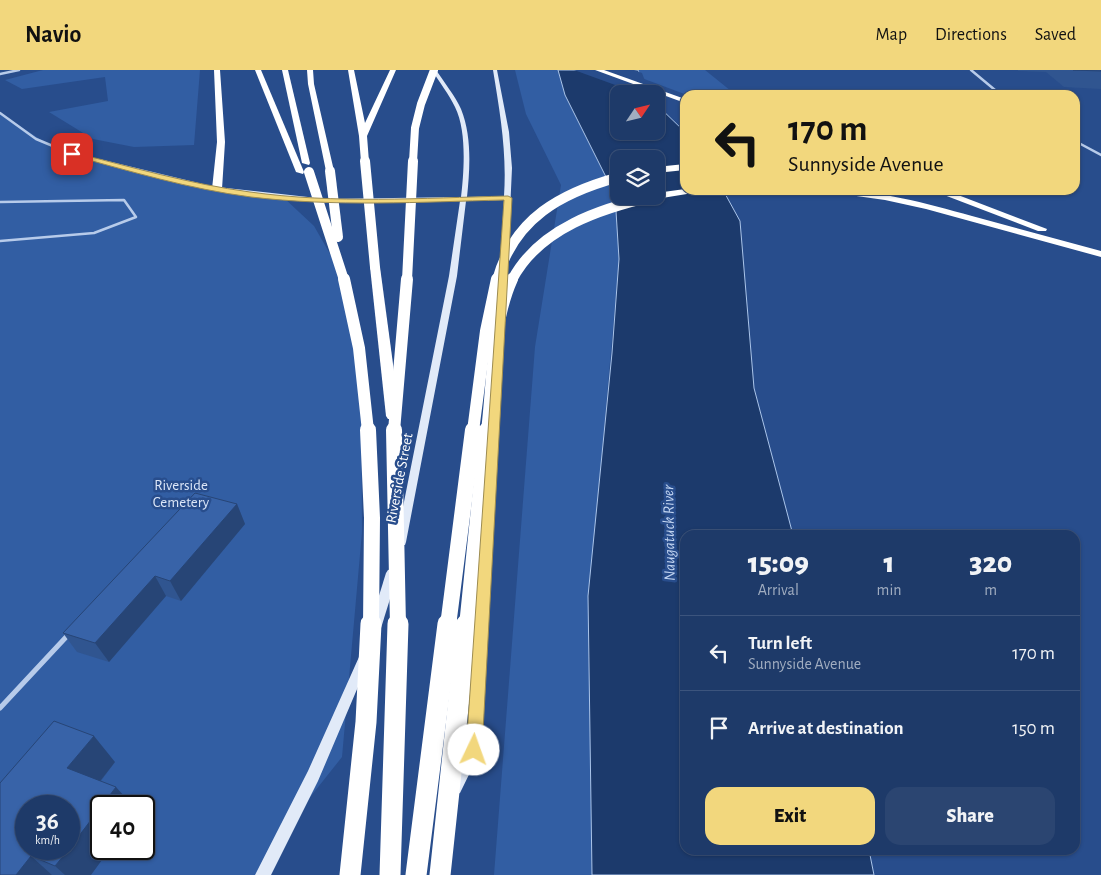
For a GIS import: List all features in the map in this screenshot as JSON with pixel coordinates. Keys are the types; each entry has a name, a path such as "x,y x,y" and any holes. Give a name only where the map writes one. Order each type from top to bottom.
{"highway":[{"path":"217,70 221,142 217,189"},
{"path":"258,70 305,172 342,268"},
{"path":"285,70 305,172"},
{"path":"310,70 311,84 330,171 342,268 361,363 368,430 373,524 371,657 356,834 350,875"},
{"path":"351,70 363,136 394,430 398,647 390,875"},
{"path":"363,136 385,85 394,70"},
{"path":"394,430 406,291 415,128 421,104 434,70"},
{"path":"598,70 680,96"},
{"path":"602,70 680,96"},
{"path":"616,70 680,96"},
{"path":"665,169 680,168"},
{"path":"416,875 486,331 493,294 501,266 511,245 523,228 539,213 560,199 585,187 610,180"},
{"path":"665,195 680,192"},
{"path":"871,195 928,207 1101,252"},
{"path":"895,195 1101,252"},
{"path":"949,195 1101,252"},
{"path":"440,875 497,341 505,296 516,272 530,253 551,237 598,213 625,205"}],"street":[{"path":"0,74 20,70"},
{"name":"Riverside Street","path":"263,875 313,776 357,676 386,599 404,532 453,276 465,199 467,166 464,129 458,108 434,70"},
{"path":"410,875 474,750 509,168 506,132 495,70"},
{"path":"971,70 995,90"},
{"path":"0,113 36,139 72,154 217,189 326,201 508,198"},
{"path":"1080,144 1101,156"}],"lane":[{"path":"0,202 124,200 136,217 94,233 0,241"},
{"path":"0,708 72,631"}],"green space":[{"path":"43,70 200,70 194,145 134,147 93,139 49,112 108,101 105,77 22,89 5,80"},
{"path":"515,70 558,70 565,95 610,185 610,205 616,205 619,259 588,611 592,875 494,875 535,347 561,185 526,114"},
{"path":"637,70 705,70 730,90 680,90 680,92 665,87 665,85 639,77"},
{"name":"Riverside Cemetery","path":"0,113 52,147 111,165 217,189 284,198 314,226 345,280 361,363 362,532 342,757 288,825 263,875 0,875"}],"water":[{"name":"Naugatuck River","path":"558,70 638,70 644,85 610,85 610,140 665,140 665,113 680,127 680,195 726,195 740,221 754,388 792,530 680,530 680,855 870,855 874,875 592,875 588,596 612,353 619,259 616,205 665,205 665,150 610,150 610,185 565,95"}],"pier":[{"path":"574,70 634,70 642,73 647,85 615,85"}],"building":[{"path":"195,493 237,504 170,581 155,576 95,643 63,633"},
{"path":"54,721 94,736 67,768 116,787 110,795 90,795 90,821 80,834 80,795 15,795 15,860 28,860 16,875 0,875 0,783"},
{"path":"41,860 60,860 55,866"}],"route":[{"path":"72,154 190,184 284,198 372,202 508,198 474,750"}]}
